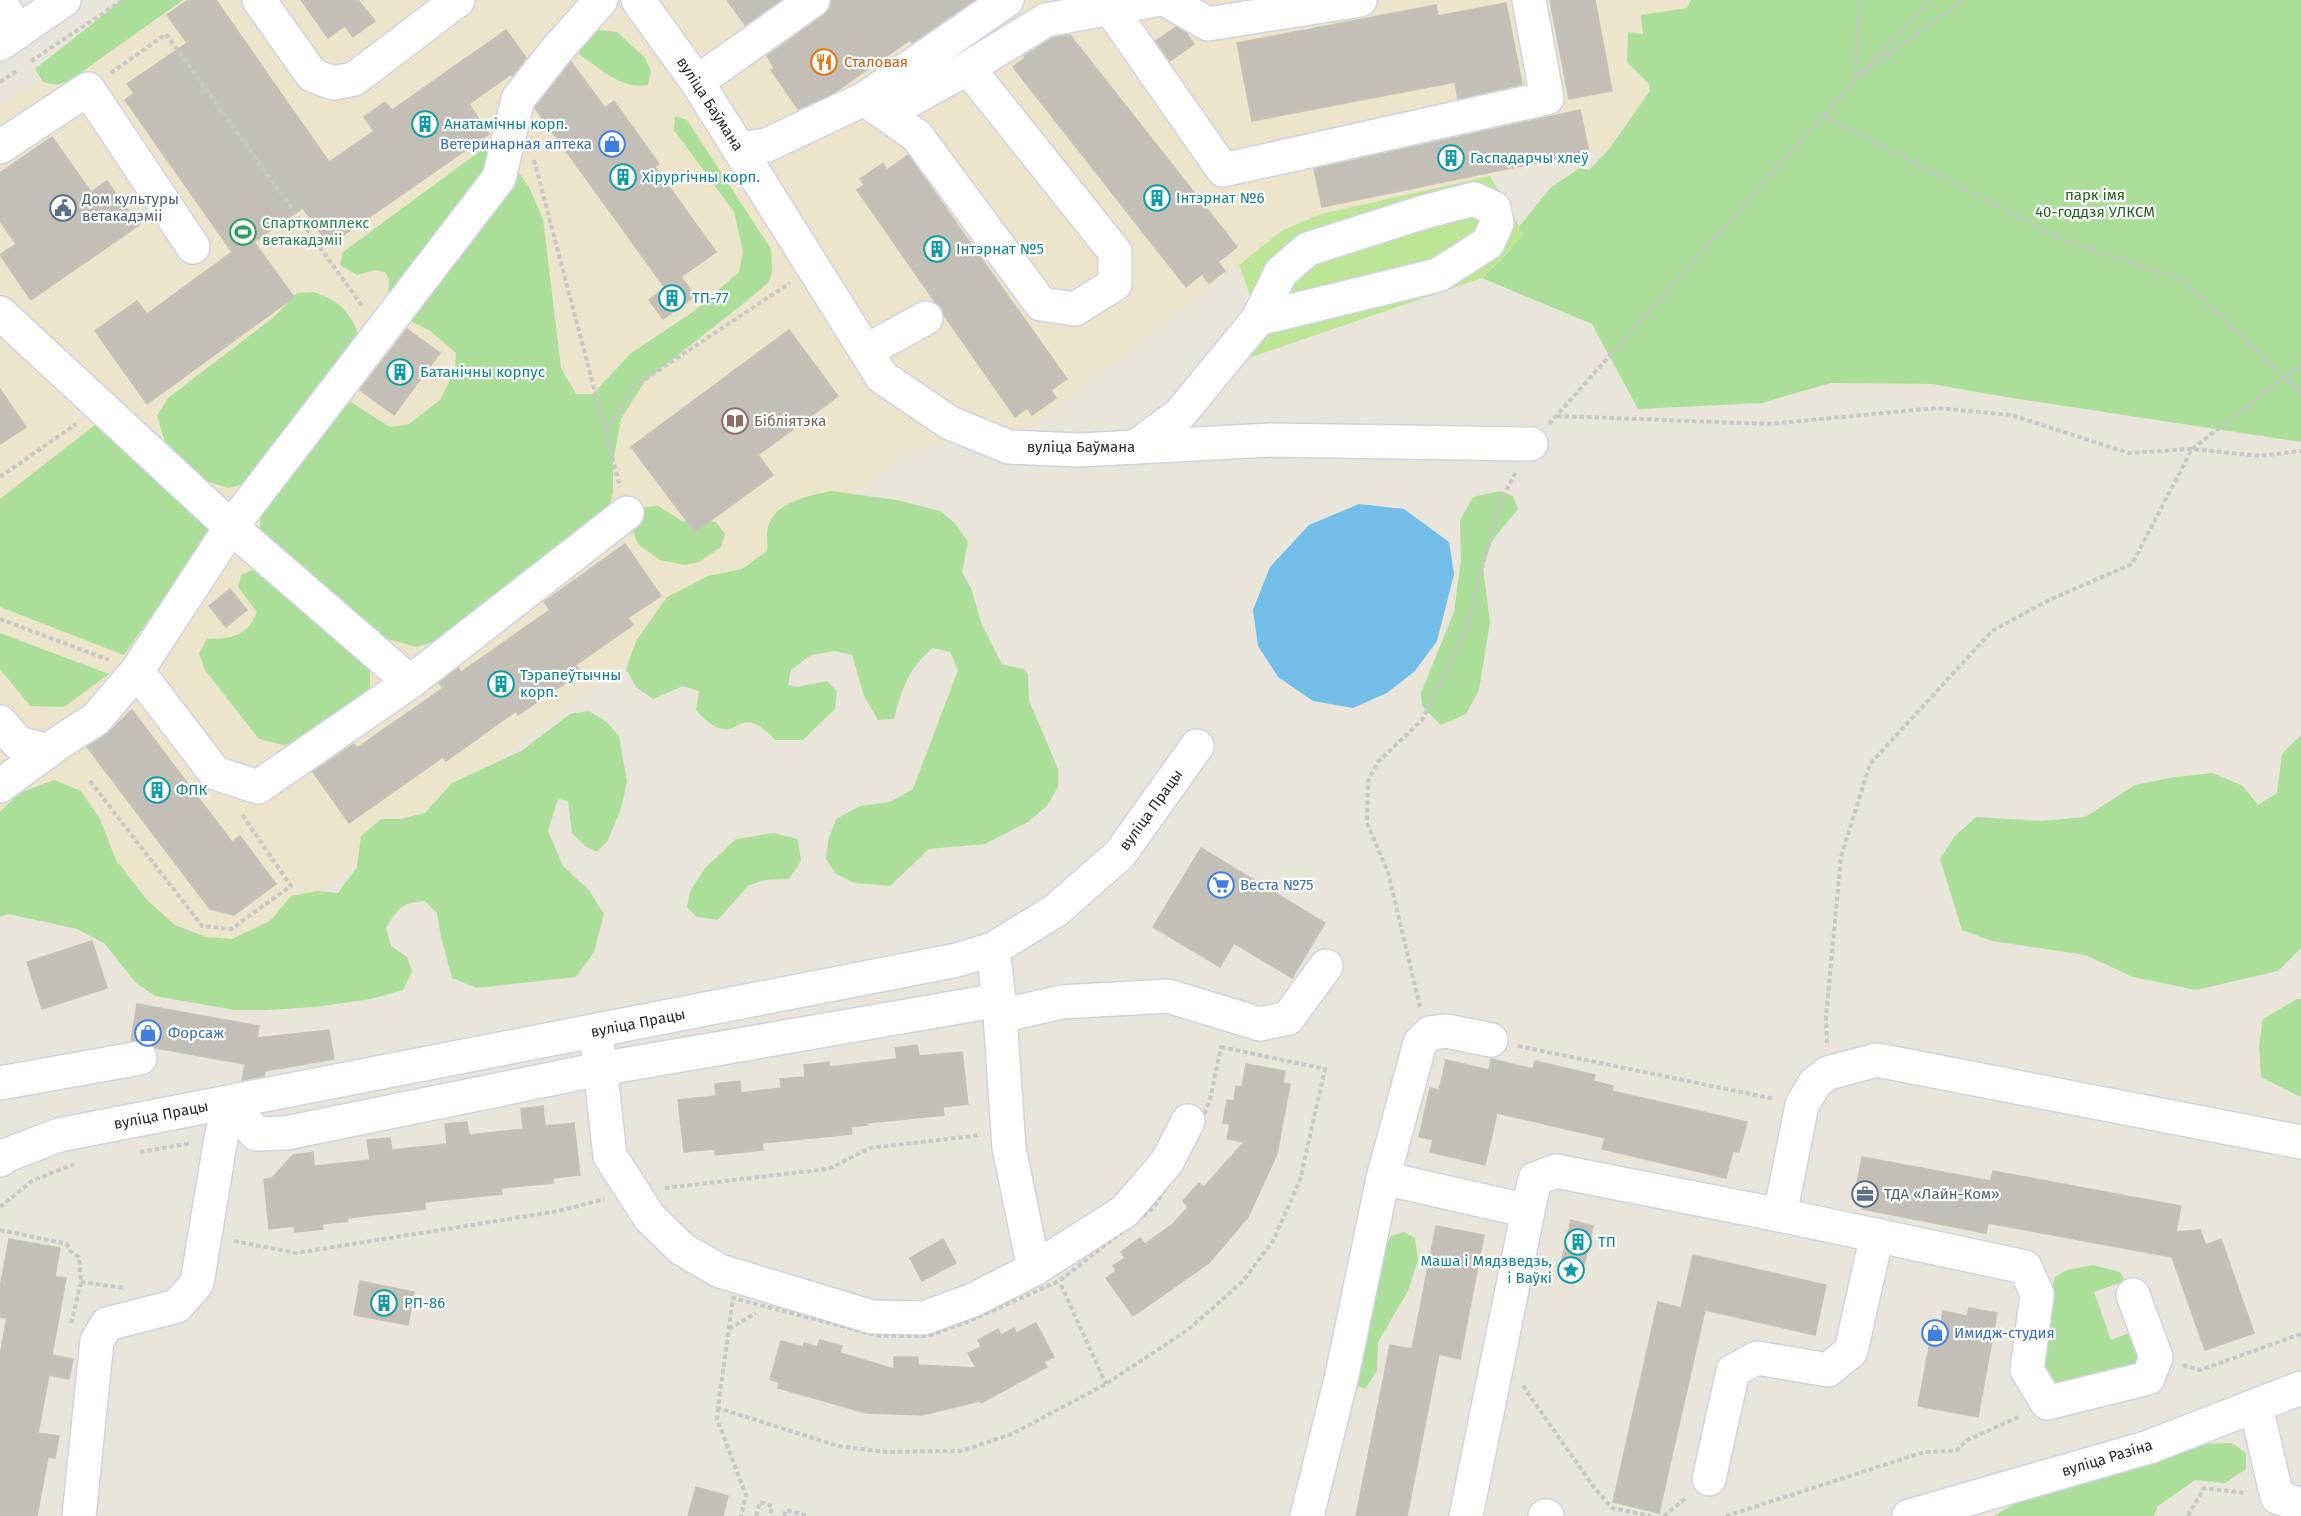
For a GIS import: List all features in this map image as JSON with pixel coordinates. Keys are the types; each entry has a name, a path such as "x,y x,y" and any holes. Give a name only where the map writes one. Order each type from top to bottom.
{"street":[{"path":"0,2 12,48 64,0"},
{"path":"260,0 312,75 333,83 354,80 458,0"},
{"path":"0,786 96,719 136,671 231,527 499,178 518,99 555,52 601,0"},
{"name":"вуліца Баўмана","path":"638,0 697,82 882,377 950,423 1009,447 1079,450 1272,440 1531,444"},
{"path":"697,82 813,0"},
{"path":"875,106 1007,0"},
{"path":"739,149 767,145 875,106 968,68 1046,20 1155,0"},
{"path":"1166,0 1208,24 1360,0"},
{"path":"1110,8 1223,170 1547,98 1529,0"},
{"path":"875,106 917,136 1041,304 1075,309 1115,284 1116,252 968,68"},
{"path":"0,147 88,88 193,247"},
{"path":"1135,447 1180,414 1258,319 1281,272 1308,249 1424,212 1474,199 1494,208 1497,222 1488,243 1438,275 1258,319"},
{"path":"0,313 231,527 410,682"},
{"path":"866,351 926,318"},
{"path":"136,671 215,773 258,787 410,682 627,513"},
{"path":"0,722 18,743 48,751"},
{"name":"вуліца Працы","path":"0,1160 7,1155 59,1135 957,960 993,949 1055,911 1120,854 1197,746"},
{"path":"993,949 1000,1008 1009,1148 1040,1265"},
{"path":"230,1102 256,1134 286,1133 600,1069 1000,1008 1062,1002 1168,996 1260,1024 1288,1018 1326,966"},
{"path":"596,1031 610,1156 650,1218 682,1249 720,1270 872,1317 924,1318 973,1300 1040,1265 1125,1211 1167,1162 1188,1121"},
{"path":"1307,1516 1342,1375 1383,1178 1420,1043 1430,1033 1447,1031 1491,1040"},
{"path":"0,1083 140,1058"},
{"path":"1780,1215 1802,1105 1815,1083 1828,1073 1877,1060 2301,1142"},
{"path":"79,1516 97,1341 107,1324 177,1306 197,1283 220,1138 230,1102"},
{"path":"1466,1516 1535,1179 1556,1172 1780,1215 2025,1267 2037,1294 2026,1371 2047,1403 2148,1378 2156,1357 2133,1295"},
{"path":"1383,1178 1528,1211"},
{"path":"1709,1479 1733,1371 1757,1358 1828,1370 1851,1351 1876,1235"},
{"name":"вуліца Разіна","path":"1910,1516 2149,1446 2301,1389"},
{"path":"2256,1407 2289,1501"}],"path":[{"path":"28,63 123,0"},
{"path":"1855,80 1860,0"},
{"path":"1430,1033 1418,1000 1388,872 1367,823 1368,782 1378,762 1422,720 1465,633 1499,504 1531,444 1855,80 1930,0"},
{"path":"1855,80 1963,0"},
{"path":"88,88 166,34 381,332"},
{"path":"0,82 12,48"},
{"path":"1824,116 2063,240 2182,280 2301,394"},
{"path":"533,157 627,513"},
{"path":"606,434 632,388 790,283"},
{"path":"1828,1073 1826,1017 1841,857 1870,764 1992,631 2049,600 2132,564 2192,449 2301,365"},
{"path":"0,477 101,406"},
{"path":"1556,416 1769,424 1937,408 2011,416 2129,453 2192,449 2260,456 2301,451"},
{"path":"0,619 136,671"},
{"path":"90,780 202,926 231,928 291,886 241,813"},
{"path":"1491,1040 1802,1105"},
{"path":"132,1153 220,1138"},
{"path":"0,1207 32,1181 77,1163"},
{"path":"1040,1265 1059,1281 1106,1384"},
{"path":"81,1282 133,1289"},
{"path":"728,1330 765,1307"},
{"path":"2156,1357 2200,1370 2301,1334"},
{"path":"1499,1351 1593,1486 1612,1508 1652,1516"},
{"path":"1726,1516 1924,1452 1956,1451 1967,1440 2047,1403"},
{"path":"718,1408 717,1419 746,1495 741,1516"},
{"path":"2187,1516 2204,1488 2289,1501"},
{"path":"756,1516 760,1502 772,1506 770,1516"},
{"path":"784,1516 786,1510 808,1516"}],"shaded area":[{"path":"152,0 1693,0 1694,7 1641,15 1650,91 1609,149 1321,214 1283,230 1027,431 915,448 234,957 0,897 0,106"}],"green space":[{"path":"122,0 183,0 69,81 57,85 43,82 35,69"},
{"name":"парк імя 40-годдзя УЛКСМ","path":"1691,0 2301,0 2301,442 1933,384 1831,383 1762,403 1638,409 1592,324 1482,278 1510,250 1514,233 1551,187 1580,168 1589,170 1609,149 1650,91 1649,84 1627,62 1628,32 1643,34 1641,15 1687,8"},
{"path":"588,29 617,32 645,58 651,71 648,85 638,86 611,77 579,54 580,41"},
{"path":"675,116 687,120 771,249 772,272 769,282 645,381 621,419 613,463 613,493 607,512 451,638 416,647 381,637 259,536 262,509 333,411 351,402 390,427 409,424 440,400 455,370 456,353 429,330 392,312 388,303 389,280 385,272 375,270 357,275 340,265 343,252 483,149 497,149 507,156 529,187 543,219 561,368 576,394 593,394 630,354 693,312 739,272 743,252 734,212 674,130"},
{"path":"1490,176 1524,235 1482,278 1240,361 1253,304 1239,265 1283,230 1321,214"},
{"path":"312,292 329,298 342,307 352,320 359,336 247,483 228,488 185,471 169,456 157,416 168,398 274,317 297,293"},
{"path":"95,425 211,531 124,655 0,607 0,499"},
{"path":"831,491 897,500 940,511 955,523 968,542 962,572 971,588 982,625 1002,664 1024,669 1028,675 1029,700 1058,769 1058,787 1047,806 1028,822 985,844 929,849 890,886 854,883 835,873 826,859 828,841 836,819 860,806 890,802 913,789 958,670 950,652 932,648 911,672 900,697 894,719 878,720 864,696 852,655 835,651 811,655 791,670 788,685 797,687 827,681 837,691 835,709 803,740 775,740 760,727 747,722 730,729 719,728 696,710 699,691 683,686 653,699 636,687 626,669 636,641 667,597 708,576 742,569 767,551 768,527 778,511 794,501"},
{"path":"1500,491 1513,496 1518,509 1492,541 1483,568 1490,622 1479,690 1466,714 1441,725 1422,706 1421,693 1454,612 1461,560 1460,520 1473,497"},
{"path":"658,506 682,521 716,522 725,534 721,547 699,562 685,565 660,560 638,544 633,531 636,518 645,507"},
{"path":"254,569 370,665 370,687 363,701 312,738 284,745 259,739 205,670 199,653 207,639 231,637 244,631 253,620 257,612 238,587 241,575"},
{"path":"0,633 109,674 64,707 30,706 0,669"},
{"path":"589,711 608,723 619,737 627,781 621,809 608,840 597,852 585,846 572,833 568,801 558,799 548,831 563,866 589,890 604,914 594,952 576,977 477,988 452,978 437,913 425,901 411,903 401,908 386,928 391,946 407,957 412,972 403,990 371,999 316,1007 234,1010 155,996 136,983 104,943 77,929 8,914 0,917 0,812 19,793 54,780 81,791 100,819 116,860 147,900 175,925 206,937 232,939 270,921 291,896 317,891 338,893 357,867 361,836 381,819 400,819 425,813 452,783 521,751 570,714"},
{"path":"2301,735 2301,948 2278,971 2196,990 2133,977 2085,955 1992,941 1962,930 1940,859 1955,836 1976,817 2041,821 2085,817 2135,785 2213,773 2243,786 2258,805 2277,793 2282,754"},
{"path":"773,833 798,839 801,861 789,879 764,880 748,886 718,920 697,917 687,907 690,891 705,868 736,839"},
{"path":"2297,999 2301,999 2301,1097 2261,1077 2259,1046 2263,1019"},
{"path":"1404,1232 1415,1238 1418,1260 1408,1291 1378,1342 1377,1371 1365,1389 1356,1385 1382,1254 1391,1236"},
{"path":"2093,1265 2120,1272 2125,1281 2094,1292 2111,1340 2129,1333 2138,1343 2140,1351 2138,1365 2061,1388 2050,1379 2043,1367 2040,1353 2047,1305 2055,1277 2067,1270"},
{"path":"2232,1443 2246,1453 2246,1469 2225,1483 2195,1480 2158,1506 2154,1516 1994,1516 2019,1501 2132,1470 2192,1444"}],"water":[{"path":"1359,504 1404,509 1449,542 1454,574 1437,641 1415,671 1387,693 1353,708 1313,701 1278,677 1258,646 1253,610 1270,567 1309,525"}],"building":[{"path":"188,0 216,0 329,162 374,131 364,117 385,102 392,110 506,30 526,58 512,76 511,74 469,104 489,134 329,245 303,208 254,242 294,297 147,404 95,331 137,301 147,314 232,252 125,100 134,93 127,84 187,43 167,15"},
{"path":"301,0 358,0 375,21 353,37 345,26 328,38"},
{"path":"727,0 781,0 745,25"},
{"name":"Сталовая","path":"831,0 974,0 912,43 910,40 832,94 798,109 771,70 774,68 767,56 824,15 830,8"},
{"path":"1550,0 1595,0 1612,91 1569,99"},
{"path":"1506,3 1522,84 1458,99 1455,82 1252,121 1237,43 1436,5 1438,16"},
{"path":"1176,27 1186,33 1194,44 1170,61 1156,41"},
{"name":"Інтэрнат №6","path":"1070,35 1237,247 1218,262 1225,271 1209,283 1202,274 1186,287 1013,67 1025,58 1024,56 1053,38"},
{"name":"Хірургічны корп.","path":"571,62 605,108 614,101 659,164 655,167 716,252 681,277 695,296 663,319 649,300 665,288 535,108"},
{"name":"Гаспадарчы хлеў","path":"1580,110 1589,152 1322,207 1314,169"},
{"name":"Дом культуры ветакадэміі","path":"52,137 91,192 107,181 139,225 31,300 0,255 16,244 0,221 0,173"},
{"name":"Інтэрнат №5","path":"908,155 1067,379 1051,390 1056,398 1032,415 1027,408 1015,417 944,315 942,308 935,302 857,190 864,185 860,179 883,163 887,170"},
{"name":"Батанічны корпус","path":"407,329 440,353 394,415 360,390"},
{"name":"Бібліятэка","path":"789,330 838,396 758,455 773,475 695,532 631,447"},
{"path":"0,389 26,427 0,444"},
{"name":"Тэрапеўтычны корп.","path":"625,544 661,596 628,618 633,625 576,665 581,672 518,715 516,711 446,761 443,757 349,823 313,772 354,744 357,748 443,688 439,683 458,668 461,672 550,610 544,602"},
{"path":"230,589 247,610 226,627 209,606"},
{"name":"ФПК","path":"132,710 232,842 240,836 276,884 234,915 210,909 87,747 106,735"},
{"name":"Веста №75","path":"1201,848 1325,923 1292,978 1234,943 1220,967 1153,927"},
{"path":"92,941 107,988 42,1009 27,962"},
{"path":"137,1004 259,1026 257,1038 329,1030 334,1059 265,1071 264,1076 242,1080 245,1064 156,1048 146,1040 131,1041"},
{"path":"917,1045 919,1056 962,1052 968,1104 943,1107 944,1115 866,1123 867,1125 851,1127 852,1134 762,1143 763,1150 715,1155 714,1149 684,1152 678,1100 716,1096 715,1084 740,1081 741,1093 781,1088 780,1079 805,1077 804,1065 829,1062 830,1067 897,1059 895,1048"},
{"path":"1491,1059 1533,1069 1535,1061 1595,1075 1593,1081 1613,1086 1612,1091 1747,1122 1739,1152 1733,1151 1726,1178 1602,1149 1605,1138 1497,1113 1485,1165 1430,1152 1433,1140 1419,1137 1430,1088 1439,1090 1446,1060 1489,1070"},
{"path":"1246,1064 1285,1071 1283,1083 1290,1084 1277,1154 1248,1217 1209,1263 1133,1316 1106,1278 1116,1271 1113,1266 1125,1258 1121,1252 1140,1238 1145,1244 1173,1224 1188,1207 1183,1201 1199,1183 1204,1187 1244,1142 1227,1139 1230,1124 1223,1123 1227,1100 1234,1101 1236,1086 1242,1087"},
{"path":"543,1106 545,1126 574,1123 580,1175 553,1178 553,1183 501,1188 502,1194 425,1202 425,1209 347,1218 348,1221 322,1224 323,1229 295,1232 294,1226 269,1229 264,1179 272,1178 293,1155 313,1152 314,1166 370,1160 367,1140 390,1138 392,1150 447,1144 445,1124 467,1122 469,1135 523,1129 521,1109"},
{"path":"1862,1157 1991,1181 1993,1171 2181,1206 2176,1232 2200,1230 2206,1245 2221,1239 2254,1333 2205,1350 2172,1257 1988,1223 1986,1233 1862,1209 1866,1185 1857,1183"},
{"name":"ТП","path":"1571,1220 1593,1226 1584,1265 1562,1259"},
{"path":"1436,1226 1484,1235 1460,1359 1439,1354 1407,1516 1356,1516 1390,1345 1412,1349"},
{"path":"9,1239 60,1248 55,1276 66,1278 52,1355 73,1359 69,1379 49,1375 38,1433 59,1436 55,1458 48,1457 37,1516 0,1516 0,1355 7,1318 0,1317 0,1288"},
{"path":"943,1239 956,1263 922,1281 910,1258"},
{"path":"1693,1255 1826,1285 1815,1335 1705,1310 1659,1513 1613,1502 1658,1302 1681,1308"},
{"name":"РП-86","path":"360,1281 414,1292 408,1325 354,1315"},
{"path":"1969,1308 1997,1313 1978,1417 1918,1406 1932,1332 1939,1334 1943,1311 1967,1316"},
{"path":"1036,1323 1054,1357 1044,1362 1047,1367 981,1403 980,1401 922,1415 866,1413 778,1388 779,1383 770,1379 781,1341 803,1347 804,1343 817,1347 820,1340 842,1346 840,1353 894,1369 894,1357 918,1357 918,1365 976,1368 968,1353 981,1347 978,1340 998,1329 1001,1335 1014,1328 1016,1333"},
{"path":"696,1487 728,1496 723,1516 688,1516"}],"place":[{"name":"Сталовая","path":"824,62"},
{"name":"Анатамічны корп.","path":"425,124"},
{"name":"Ветеринарная аптека","path":"612,144"},
{"name":"Гаспадарчы хлеў","path":"1451,158"},
{"name":"Хірургічны корп.","path":"623,177"},
{"name":"Інтэрнат №6","path":"1157,198"},
{"name":"Дом культуры ветакадэміі","path":"63,208"},
{"name":"Спарткомплекс ветакадэміі","path":"243,232"},
{"name":"Інтэрнат №5","path":"937,249"},
{"name":"ТП-77","path":"672,298"},
{"name":"Батанічны корпус","path":"400,372"},
{"name":"Бібліятэка","path":"735,421"},
{"name":"Тэрапеўтычны корп.","path":"501,684"},
{"name":"ФПК","path":"157,790"},
{"name":"Веста №75","path":"1221,885"},
{"name":"Форсаж","path":"148,1033"},
{"name":"ТДА «Лайн-Ком»","path":"1865,1194"},
{"name":"ТП","path":"1578,1242"},
{"name":"Маша і Мядзведзь, і Ваўкі","path":"1571,1270"},
{"name":"РП-86","path":"384,1303"},
{"name":"Имидж-студия","path":"1935,1333"}]}
